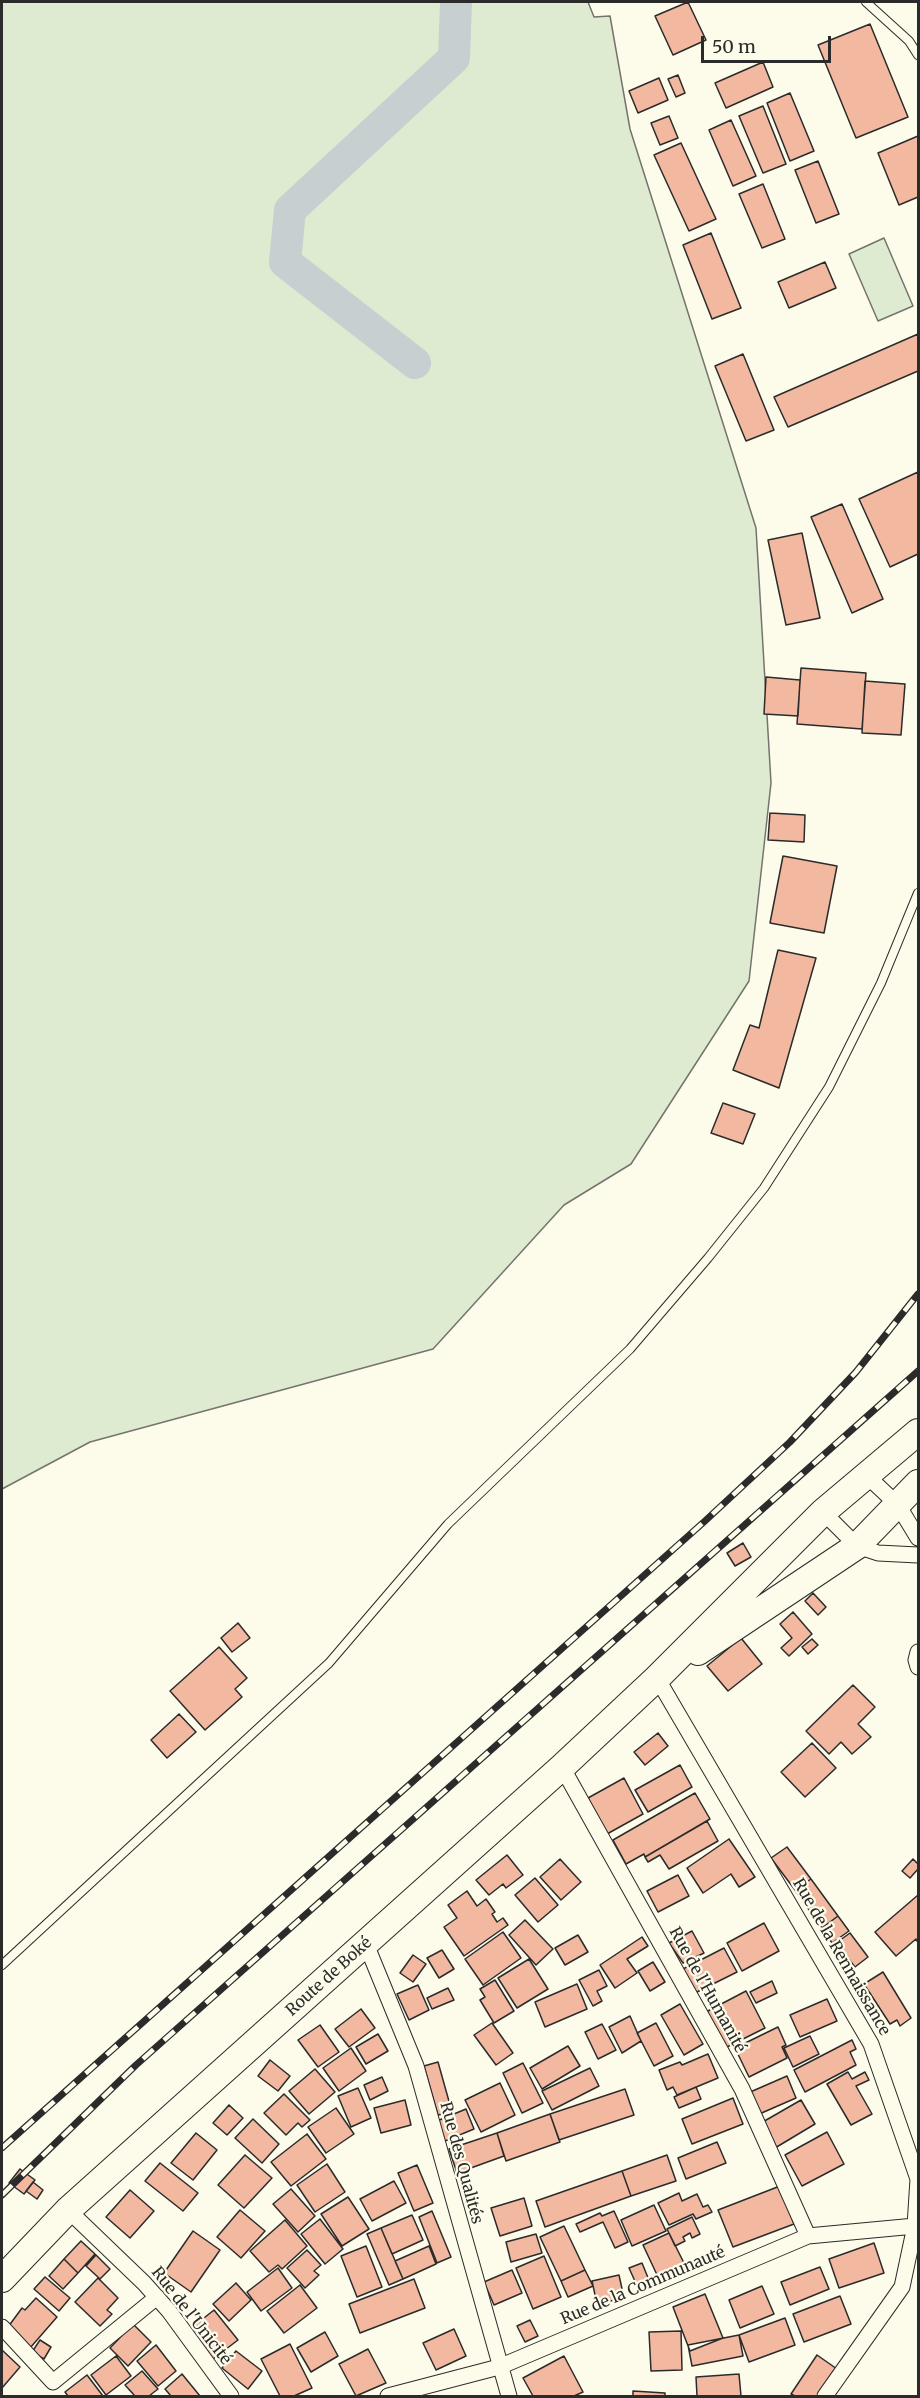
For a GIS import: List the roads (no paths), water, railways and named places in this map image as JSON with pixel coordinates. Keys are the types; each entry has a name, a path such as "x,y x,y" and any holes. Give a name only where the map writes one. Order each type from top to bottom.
{"main road":[{"path":"657,1678 823,1512 918,1432"},
{"path":"657,1678 797,1588 857,1546 918,1483"},
{"name":"Route de Boké","path":"2,2278 68,2210 562,1767 657,1678"}],"street":[{"path":"866,1475 898,1505 918,1538"},
{"path":"823,1512 857,1546 878,1553 918,1555"},
{"path":"918,1652 916,1660 918,1667"},
{"name":"Rue de la Rennaissance","path":"657,1678 871,2044 918,2179 915,2226 902,2287 825,2397"},
{"name":"Rue de l'Humanité","path":"562,1767 742,2089 808,2236"},
{"name":"Rue des Qualités","path":"366,1944 416,2066 509,2397"},
{"name":"Rue de l'Unicité","path":"68,2210 157,2297 231,2397"},
{"name":"Rue de la Communauté","path":"388,2397 499,2367 808,2236 915,2226"},
{"path":"2,2327 53,2382 157,2297"}],"lane":[{"path":"866,2 909,41 918,55"},
{"path":"2,1965 329,1663 448,1524 630,1349 708,1258 764,1188 829,1087 881,983 918,893"}],"waterway":[{"path":"415,363 285,262 290,210 454,58 456,2"}],"railway":[{"path":"2,2148 705,1521 790,1442 856,1372 918,1294"},
{"path":"2,2195 136,2065 918,1371"}]}
